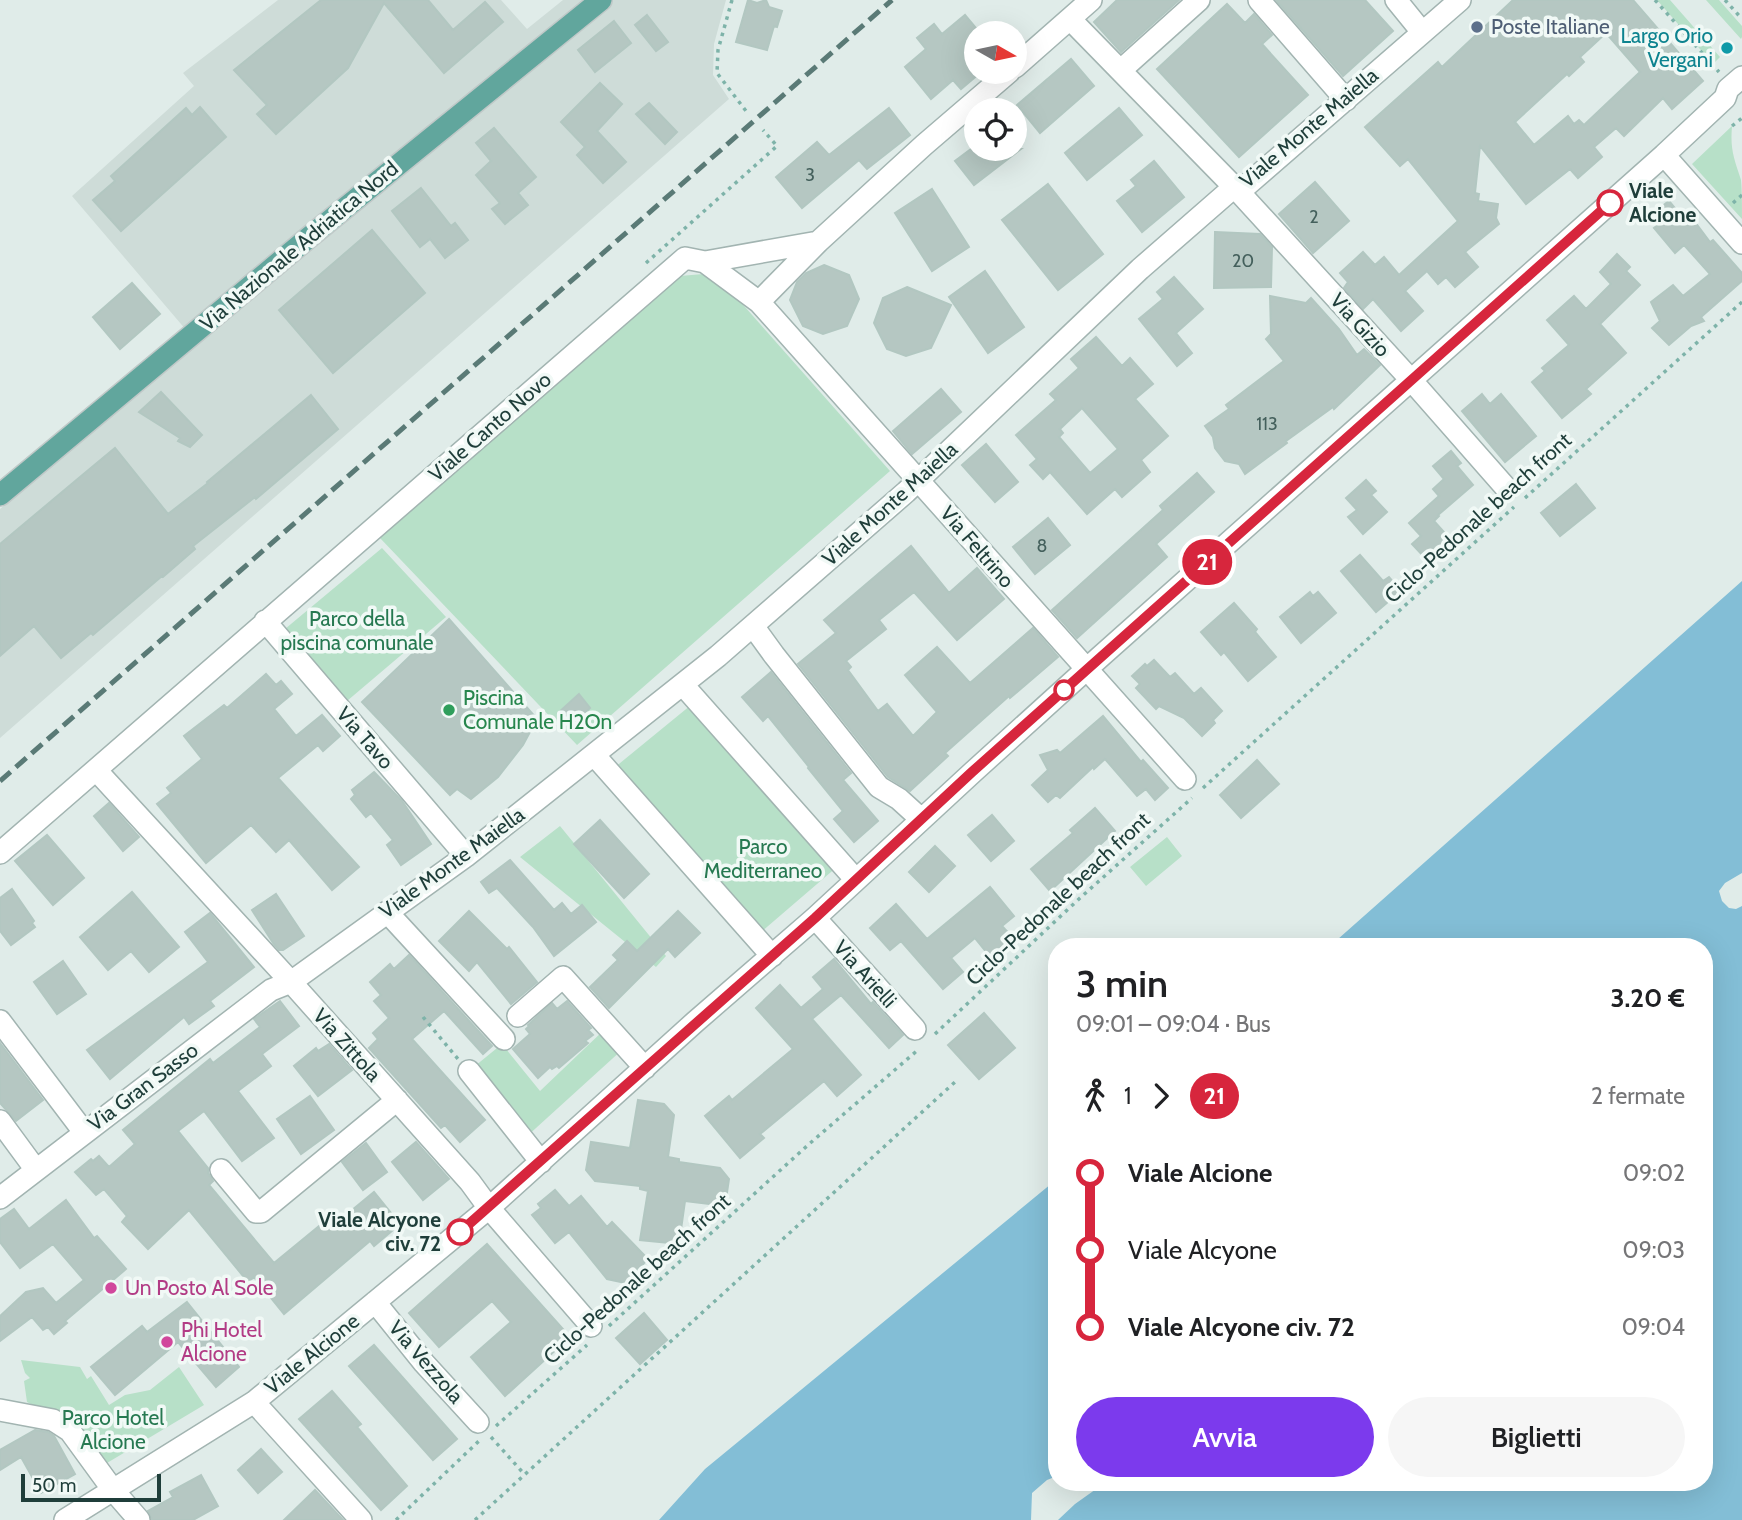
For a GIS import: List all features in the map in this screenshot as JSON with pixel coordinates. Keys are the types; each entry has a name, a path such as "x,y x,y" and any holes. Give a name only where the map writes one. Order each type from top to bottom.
{"main road":[{"name":"Via Nazionale Adriatica Nord","path":"0,495 315,232 601,0"}],"street":[{"path":"1027,57 1091,0"},
{"path":"1121,70 1199,0"},
{"path":"1259,0 1346,100"},
{"path":"1396,0 1422,32"},
{"name":"Viale Monte Maiella","path":"291,982 466,856 683,685 919,480 1140,269 1346,100 1460,0"},
{"name":"Via Gizio","path":"1070,19 1237,190 1507,489"},
{"name":"Viale Alcione","path":"65,1520 254,1402 489,1208 815,918 1086,670 1664,155 1724,98 1728,89 1742,77"},
{"path":"759,302 818,242 995,84"},
{"path":"1664,155 1742,243"},
{"name":"Viale Canto Novo","path":"0,853 685,258 705,262 818,242"},
{"name":"Via Feltrino","path":"705,262 759,302 1185,779"},
{"name":"Via Tavo","path":"265,621 466,856"},
{"path":"754,625 774,656 879,787 899,799 922,819"},
{"path":"683,685 856,880"},
{"path":"595,756 772,956"},
{"name":"Via Zittola","path":"96,770 470,1182 489,1208 596,1332"},
{"path":"387,912 504,1039"},
{"name":"Via Arielli","path":"815,918 915,1028"},
{"path":"518,1016 563,977 645,1068"},
{"name":"Via Gran Sasso","path":"0,1198 271,990 291,982"},
{"path":"0,1021 84,1132"},
{"path":"464,1065 541,1162"},
{"path":"221,1170 256,1212 261,1212 397,1100"},
{"path":"0,1121 36,1170"},
{"name":"Via Vezzola","path":"375,1302 424,1363 483,1427"},
{"path":"254,1402 362,1520"},
{"path":"0,1410 53,1420 70,1431 113,1490 139,1520"}],"path":[{"path":"732,0 718,50 717,73 746,111"},
{"path":"1655,0 1720,73"},
{"path":"1725,0 1742,19"},
{"path":"1732,126 1742,118"},
{"path":"707,209 777,146 763,130"},
{"name":"Ciclo-Pedonale beach front","path":"396,1520 483,1427 596,1332 926,1042 1080,898 1742,302"},
{"path":"423,1017 464,1065"},
{"path":"475,1520 955,1082"},
{"path":"483,1427 525,1475"}],"shaded area":[{"path":"278,0 501,0 527,29 563,0 726,0 714,44 713,75 729,99 0,738 0,509 198,344 72,196 194,86 183,73"}],"green space":[{"path":"1657,0 1670,0 1720,57 1713,64"},
{"path":"1706,0 1719,0 1742,26 1741,39"},
{"path":"1732,126 1732,148 1741,180 1742,219 1692,164"},
{"path":"715,273 890,471 577,745 380,538 680,276"},
{"name":"Parco della piscina comunale","path":"382,548 446,617 347,701 285,629"},
{"name":"Parco Mediterraneo","path":"691,705 838,866 761,932 614,768"},
{"path":"560,826 666,956 656,967 520,857"},
{"path":"1167,837 1182,856 1146,886 1130,867"},
{"path":"604,1030 623,1049 525,1138 475,1066 502,1044 540,1091"},
{"name":"Parco Hotel Alcione","path":"21,1360 80,1367 87,1379 91,1376 109,1405 125,1395 150,1390 179,1367 204,1405 107,1463 82,1430 27,1402 24,1381 30,1378 25,1373"}],"water":[{"path":"1742,581 1742,1520 659,1520 705,1469 1048,1186 1048,1491 1713,1491 1713,938 1339,938"}],"pier":[{"path":"1742,873 1742,906 1729,908 1722,901 1719,891 1725,883"},
{"path":"1047,1480 1048,1491 1093,1491 1058,1520 1031,1520 1032,1493"}],"building":[{"path":"321,0 428,0 453,30 485,2 503,22 444,73 384,3 348,68 276,134 257,114 267,105 234,70"},
{"path":"748,0 757,3 766,0 769,7 782,11 767,50 736,42"},
{"path":"1117,0 1179,0 1121,52 1094,22"},
{"path":"1276,0 1365,0 1393,31 1343,76"},
{"path":"1513,0 1633,0 1703,81 1672,109 1663,98 1624,136 1616,128 1594,147 1602,157 1578,178 1570,169 1526,204 1480,146 1475,193 1479,194 1478,201 1498,204 1496,218 1499,224 1465,252 1478,267 1455,287 1446,277 1438,284 1427,271 1405,291 1423,311 1401,331 1373,299 1363,309 1344,288 1348,282 1340,273 1363,252 1375,265 1384,257 1399,275 1458,221 1408,159 1400,166 1365,127 1438,62 1442,67","holes":["1606,33 1640,72 1584,125 1579,120 1574,124 1568,116 1534,145 1515,122 1584,62 1580,57"]},
{"path":"1227,4 1245,23 1254,14 1272,35 1262,44 1308,95 1239,157 1157,69"},
{"path":"647,15 668,42 656,51 635,25"},
{"path":"965,15 970,21 964,21 964,84 967,84 961,89 953,80 931,99 905,67 926,49 917,38 934,24 942,34"},
{"path":"614,21 631,43 595,72 578,50"},
{"path":"1071,59 1094,86 1040,133 1027,117 1025,98"},
{"path":"600,83 622,104 597,131 626,162 603,183 577,155 585,147 561,122"},
{"path":"649,103 677,132 665,144 636,114"},
{"path":"200,107 226,137 121,231 93,200 115,181 111,176 186,108 192,115"},
{"path":"889,108 910,135 867,169 859,160 802,208 776,177 817,142 829,155"},
{"path":"1119,108 1142,135 1087,180 1065,153"},
{"path":"494,128 536,177 518,193 528,205 505,224 492,209 500,203 476,175 491,161 476,143"},
{"path":"964,154 964,161 1005,161 974,185 955,161"},
{"path":"1154,161 1184,197 1142,232 1117,201 1136,186 1131,180"},
{"path":"1315,182 1349,221 1313,253 1279,214"},
{"path":"1048,184 1103,254 1058,290 1002,220"},
{"path":"421,188 451,226 455,223 468,240 445,258 430,239 420,247 392,211"},
{"path":"932,189 969,247 932,271 895,213"},
{"path":"1669,201 1687,223 1692,218 1710,242 1713,240 1742,273 1742,281 1701,317 1704,321 1691,326 1669,345 1652,328 1660,321 1651,302 1673,285 1683,296 1710,274 1684,245 1675,253 1654,228 1658,225 1651,215"},
{"path":"372,230 425,293 333,373 279,310"},
{"path":"1215,232 1260,234 1272,247 1271,287 1214,288"},
{"path":"1617,254 1630,267 1626,271 1640,285 1600,324 1626,353 1586,389 1591,394 1562,418 1532,382 1545,371 1542,368 1569,345 1547,320 1574,296 1586,309 1611,284 1600,272"},
{"path":"824,265 849,275 859,299 847,326 823,334 803,326 790,300 797,282 806,273"},
{"path":"985,271 1024,327 988,353 949,297"},
{"path":"1174,277 1203,309 1176,333 1192,353 1177,366 1139,319 1163,299 1157,292"},
{"path":"132,283 160,314 120,349 93,317"},
{"path":"907,287 951,305 931,348 906,356 887,349 874,323 883,298"},
{"path":"1270,296 1306,303 1311,298 1339,329 1357,355 1364,349 1380,365 1334,409 1333,407 1286,441 1287,443 1245,474 1239,464 1225,461 1215,448 1213,437 1205,426 1229,409 1226,405 1284,361 1266,339 1271,334"},
{"path":"1096,337 1122,366 1130,358 1153,384 1135,399 1168,436 1141,460 1150,472 1122,497 1115,489 1087,514 1050,472 1043,479 1030,465 1037,459 1016,435 1056,400 1050,394 1079,368 1071,359","holes":["1082,408 1118,449 1090,473 1059,437 1063,433 1060,429"]},
{"path":"941,389 961,412 912,454 893,431"},
{"path":"161,392 202,435 190,447 139,412"},
{"path":"1482,394 1490,404 1501,394 1536,436 1505,462 1462,411"},
{"path":"311,395 338,429 256,499 255,497 193,546 195,549 163,577 61,658 34,626 0,656 0,544 115,448 168,514"},
{"path":"986,444 1018,482 995,502 962,465"},
{"path":"1451,451 1461,463 1457,466 1473,485 1434,521 1451,540 1428,561 1412,544 1421,536 1409,523 1439,496 1433,489 1444,479 1433,466"},
{"path":"1197,473 1214,492 1156,544 1167,557 1077,638 1052,610 1163,510 1160,506"},
{"path":"1366,480 1376,491 1371,495 1387,512 1363,534 1348,517 1357,510 1346,498"},
{"path":"1576,484 1595,508 1560,536 1541,513"},
{"path":"1048,518 1070,545 1035,574 1013,547"},
{"path":"911,546 949,593 977,568 1004,599 957,640 914,592 879,620 886,629 846,661 851,667 848,670 878,711 887,704 913,736 937,712 905,675 937,647 970,683 1033,628 1058,657 945,753 948,756 910,791 888,777 798,664 836,633 824,620"},
{"path":"1360,555 1383,581 1389,577 1401,591 1376,612 1341,571"},
{"path":"1310,592 1313,596 1318,592 1336,613 1301,643 1280,617"},
{"path":"1234,603 1257,629 1255,632 1276,657 1248,681 1224,652 1221,655 1201,632"},
{"name":"Piscina Comunale H2On","path":"449,619 537,719 523,745 498,777 471,799 457,789 450,795 362,702"},
{"path":"1154,660 1170,677 1175,673 1194,694 1201,688 1222,711 1202,736 1184,718 1159,706 1156,709 1136,688 1140,684 1132,676"},
{"path":"771,672 851,773 843,780 878,821 854,842 834,819 843,811 768,716 763,721 742,697"},
{"path":"266,674 276,685 281,681 292,694 274,709 296,736 322,715 340,736 323,751 318,745 278,778 359,867 332,890 289,840 276,852 251,825 206,863 157,804 171,793 167,788 202,759 184,736 224,705 227,708"},
{"path":"579,694 590,708 570,728 558,713"},
{"path":"1103,716 1141,762 1143,760 1168,788 1155,800 1146,789 1137,796 1105,759 1060,798 1056,795 1048,802 1032,785 1048,770 1040,755 1057,750 1060,753"},
{"path":"1257,760 1279,784 1241,818 1220,795"},
{"path":"374,772 402,801 431,844 401,865 387,845 393,840 371,813 366,817 351,799 355,795 352,790"},
{"path":"109,803 139,837 123,851 94,816"},
{"path":"1095,808 1115,831 1050,891 1031,869 1073,833 1070,830"},
{"path":"992,815 1014,841 991,861 968,835"},
{"path":"600,820 649,874 624,898 574,844"},
{"path":"47,835 84,878 53,905 15,861"},
{"path":"935,846 955,866 929,892 909,872"},
{"path":"510,860 554,910 562,903 571,914 582,905 596,922 554,956 533,927 497,888 489,893 481,882"},
{"path":"990,887 1014,916 1002,926 1015,940 992,959 975,938 951,958 963,972 943,989 901,941 890,950 870,928 896,904 927,939"},
{"path":"12,889 34,921 32,923 35,927 11,945 0,931 0,898"},
{"path":"132,892 179,947 149,972 131,951 108,970 80,937"},
{"path":"276,894 304,936 283,950 279,950 273,943 252,910"},
{"path":"469,911 507,949 509,947 537,982 511,1004 477,962 469,971 439,941"},
{"path":"678,911 700,933 675,957 668,949 609,1008 590,987 618,960 613,955 627,941 637,951"},
{"path":"210,913 254,967 210,1001 214,1006 189,1024 184,1017 110,1079 87,1050 208,962 185,932"},
{"path":"409,955 492,1046 483,1054 444,1011 412,1039 485,1120 460,1142 445,1125 441,1128 369,1048 378,1039 373,1033 389,1018 374,1001 381,995 370,982 390,964 394,969"},
{"path":"834,959 871,1004 873,1002 903,1035 889,1048 841,995 812,1019 861,1075 837,1096 824,1081 760,1134 764,1138 740,1158 705,1116 729,1096 732,1100 793,1049 756,1008 780,985 801,1008 823,989 813,977"},
{"path":"63,961 86,994 57,1014 34,982"},
{"path":"280,1001 299,1026 262,1054 271,1066 238,1091 274,1138 242,1161 204,1111 178,1131 208,1168 213,1181 209,1185 274,1263 335,1213 340,1220 374,1192 400,1224 374,1246 370,1241 284,1314 254,1277 248,1282 189,1210 148,1249 122,1222 127,1216 104,1189 96,1195 75,1172 99,1156 109,1167 135,1144 123,1130 210,1059 213,1063 260,1027 254,1019"},
{"path":"567,1001 591,1028 588,1030 593,1035 585,1041 588,1043 559,1068 550,1067 538,1078 513,1049 530,1034 526,1029 528,1025 552,1003 557,1009"},
{"path":"984,1013 1015,1048 979,1079 948,1045"},
{"path":"0,1043 43,1100 16,1121 0,1103"},
{"path":"329,1044 352,1070 318,1096 294,1066 316,1048 318,1051"},
{"path":"310,1096 334,1130 301,1154 277,1119"},
{"path":"638,1100 664,1104 674,1115 668,1157 679,1159 679,1162 720,1168 729,1179 725,1206 685,1201 679,1244 640,1240 648,1191 640,1189 640,1186 595,1181 586,1170 591,1142 630,1148"},
{"path":"416,1142 449,1179 423,1200 392,1162"},
{"path":"366,1143 387,1172 363,1190 342,1162"},
{"path":"555,1190 569,1206 581,1196 607,1227 612,1222 648,1259 625,1283 607,1279 569,1232 555,1243 532,1215 541,1208 538,1204"},
{"path":"66,1200 94,1238 97,1236 126,1269 65,1321 67,1323 54,1334 48,1327 43,1330 32,1317 0,1341 0,1316 26,1292 43,1288 56,1303 84,1280 53,1244 20,1268 0,1242 0,1219 14,1209 29,1229"},
{"path":"487,1244 570,1337 505,1396 471,1357 511,1322 492,1301 439,1347 409,1313"},
{"path":"187,1302 239,1367 216,1387 178,1342 115,1395 91,1367 142,1326 147,1332"},
{"path":"644,1313 667,1340 640,1364 616,1338"},
{"path":"374,1345 457,1439 433,1460 349,1366"},
{"path":"332,1391 361,1424 357,1427 407,1486 381,1510 299,1419"},
{"path":"35,1430 54,1436 75,1474 41,1493 21,1457 0,1470 0,1450"},
{"path":"261,1449 282,1472 258,1493 238,1470"},
{"path":"201,1475 218,1506 193,1520 152,1520 148,1511 173,1497 170,1492"},
{"path":"315,1490 343,1520 284,1520"}],"railway":[{"path":"0,781 892,0"}],"bus line":[{"name":"21","path":"460,1232 815,918 972,772 1610,203"}],"place":[{"name":"Poste Italiane","path":"1477,27"},
{"name":"Largo Orio Vergani","path":"1727,48"},
{"name":"Viale Alcione","path":"1610,203"},
{"name":"Piscina Comunale H2On","path":"449,710"},
{"name":"Viale Alcyone civ. 72","path":"460,1232"},
{"name":"Un Posto Al Sole","path":"111,1288"},
{"name":"Phi Hotel Alcione","path":"167,1342"}]}
